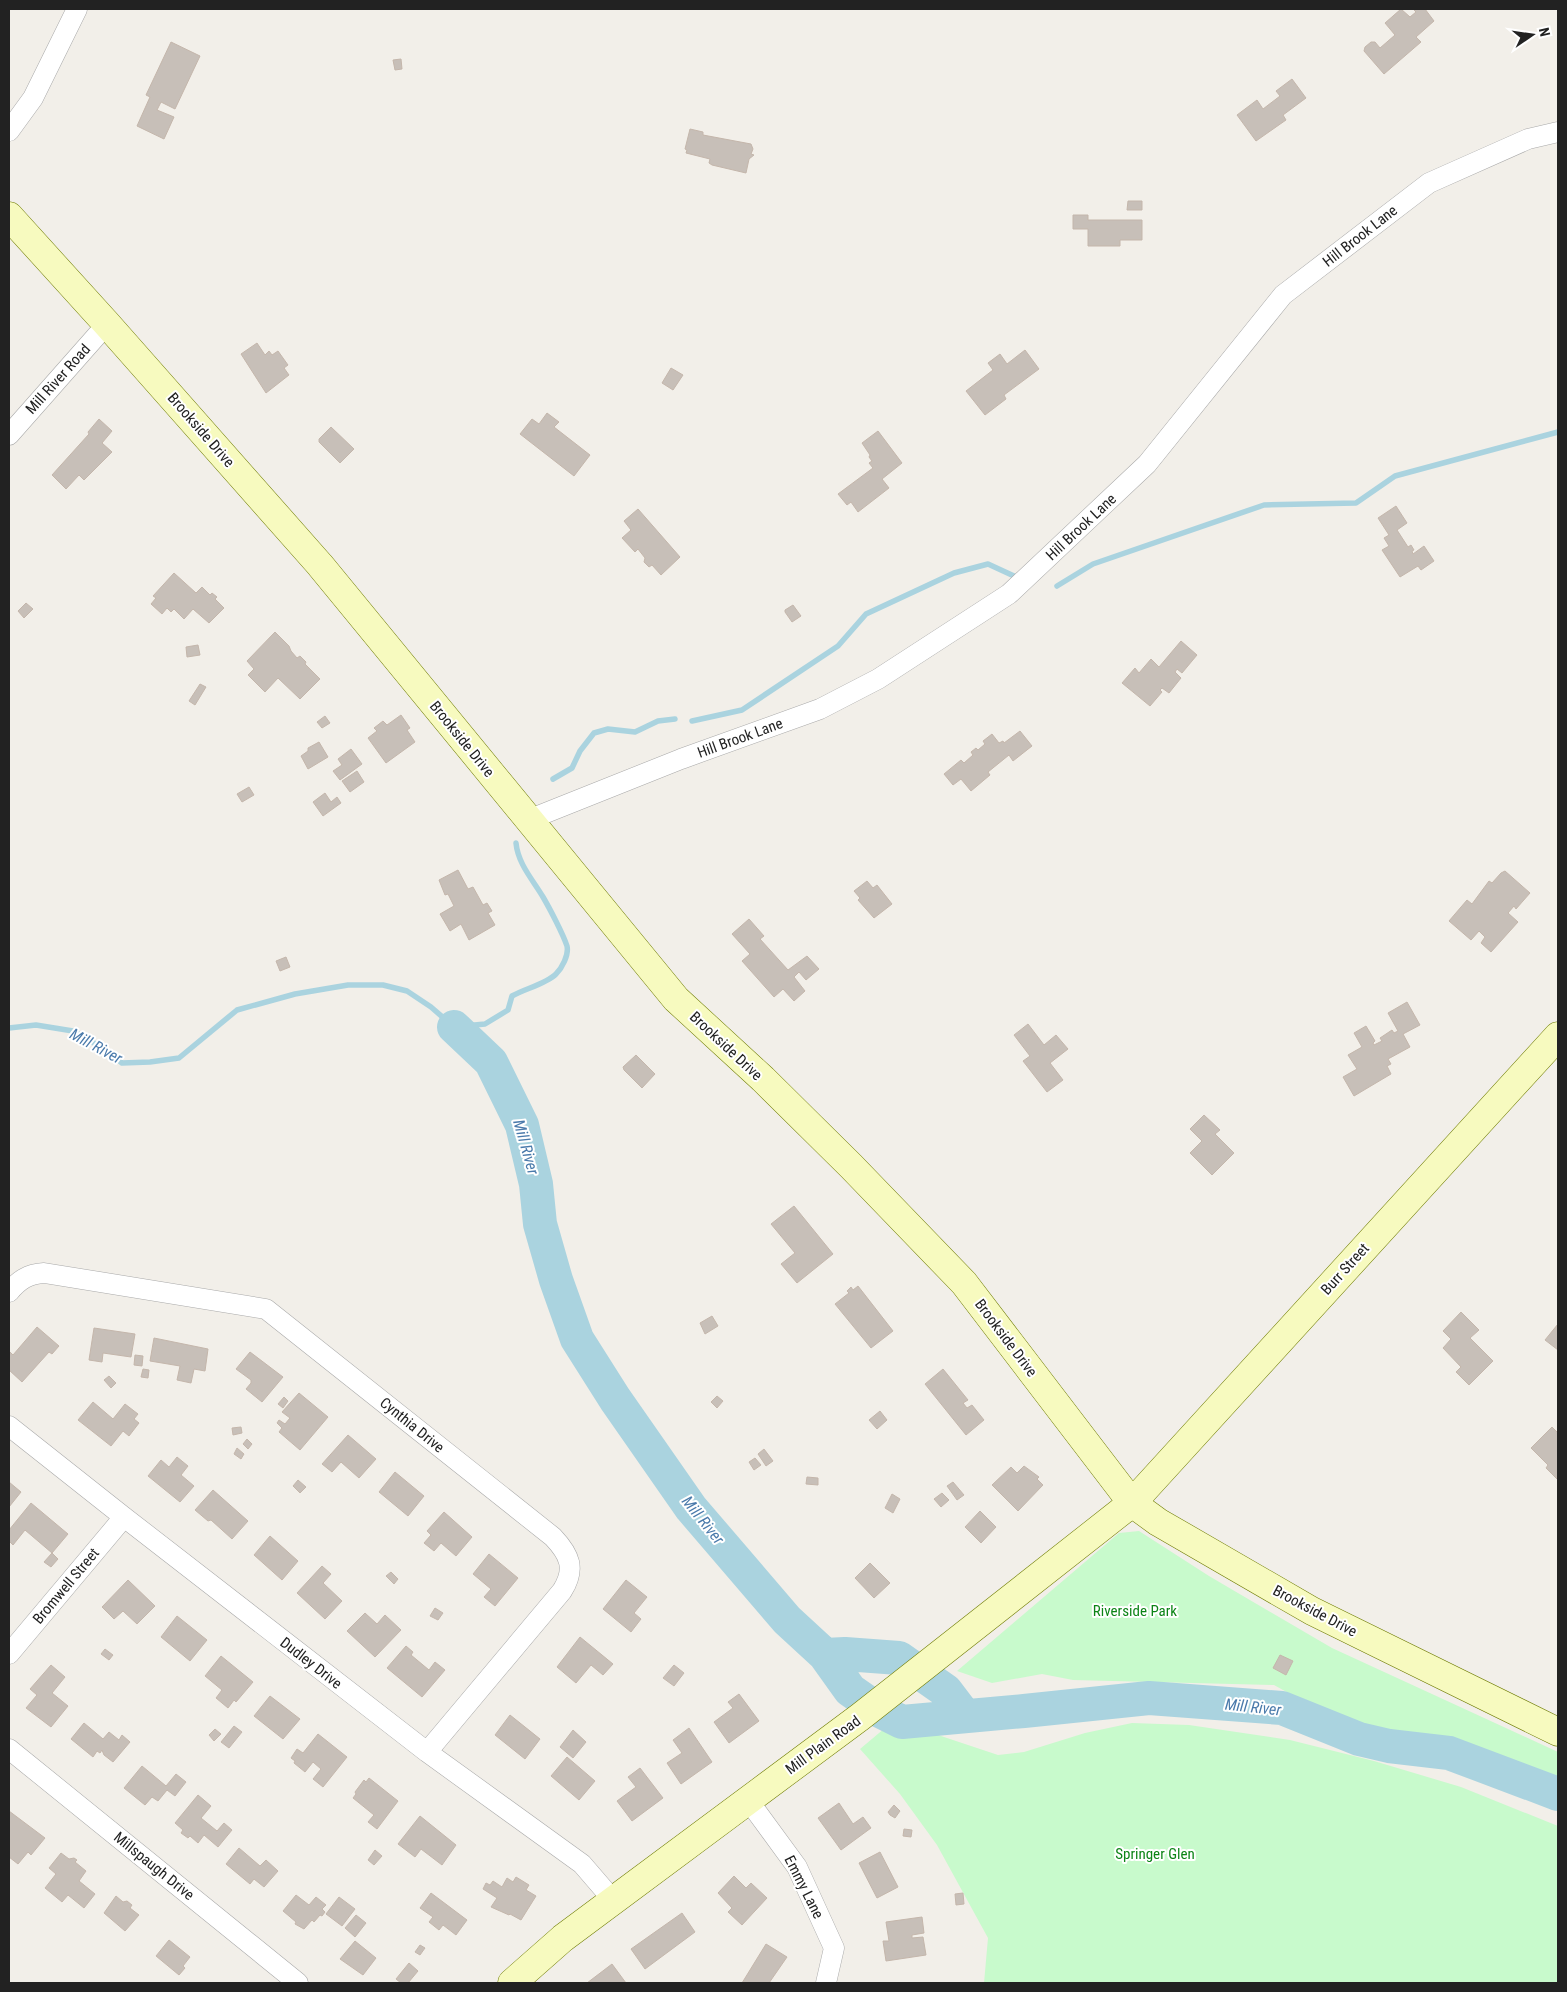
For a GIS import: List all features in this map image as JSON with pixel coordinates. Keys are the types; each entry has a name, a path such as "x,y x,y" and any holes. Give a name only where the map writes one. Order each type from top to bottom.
{"main road":[{"name":"Brookside Drive","path":"9,216 108,324 320,565 676,1000 790,1106 964,1283 1132,1503 1158,1522 1312,1611 1558,1732"},
{"name":"Burr Street","path":"1132,1503 1558,1036"},
{"name":"Mill Plain Road","path":"512,1983 563,1938 860,1717 1132,1503"}],"street":[{"path":"9,131 33,98 77,9"},
{"name":"Hill Brook Lane","path":"528,820 681,759 820,709 878,679 1009,594 1147,464 1283,296 1429,183 1528,139 1558,132"},
{"name":"Mill River Road","path":"9,435 108,324"},
{"name":"Cynthia Drive","path":"9,1292 23,1278 33,1274 44,1273 266,1309 562,1546 568,1556 570,1570 568,1581 562,1591 427,1752"},
{"name":"Dudley Drive","path":"9,1426 427,1752 582,1864 613,1900"},
{"name":"Bromwell Street","path":"9,1654 124,1517"},
{"name":"Millspaugh Drive","path":"9,1749 298,1983"},
{"name":"Emmy Lane","path":"748,1800 797,1867 834,1948 826,1983"}],"green space":[{"name":"Riverside Park","path":"1139,1531 1209,1576 1332,1648 1558,1752 1558,1784 1507,1766 1453,1742 1379,1734 1326,1714 1274,1685 1073,1680 1042,1674 992,1683 957,1671 1119,1533"},
{"name":"Springer Glen","path":"1132,1723 1189,1725 1290,1740 1374,1761 1461,1787 1558,1826 1558,1983 984,1983 988,1938 937,1845 900,1794 860,1749 885,1728 938,1735 998,1755 1024,1752 1085,1733"}],"building":[{"path":"1401,9 1410,17 1416,12 1413,9 1425,9 1434,21 1416,37 1421,42 1384,74 1364,51 1365,47 1371,42 1375,42 1380,48 1395,35 1385,23"},
{"path":"171,42 200,56 175,109 161,102 157,110 174,117 164,139 137,126 150,97 146,95"},
{"path":"401,59 402,69 395,70 393,60"},
{"path":"1292,79 1306,98 1283,115 1286,120 1256,141 1237,115 1257,100 1263,109 1280,96 1276,91"},
{"path":"690,129 703,132 703,135 751,144 753,149 751,154 754,155 749,159 746,173 712,165 709,163 710,159 686,153 687,150 685,149"},
{"path":"1128,201 1142,201 1142,210 1127,210"},
{"path":"1073,215 1088,215 1088,220 1142,220 1142,240 1120,240 1120,246 1088,246 1088,229 1073,229"},
{"path":"257,343 265,355 269,351 272,355 278,351 288,365 284,368 289,375 266,393 241,354"},
{"path":"1025,350 1039,369 1004,395 1006,399 985,415 966,391 993,370 988,363 1000,354 1007,364"},
{"path":"671,368 683,375 673,390 662,383"},
{"path":"547,413 559,422 554,427 590,455 574,476 520,434 532,419 539,424"},
{"path":"99,419 112,431 102,443 112,452 84,480 79,475 66,489 52,475 89,434 88,432"},
{"path":"331,427 354,449 340,463 319,442 319,439"},
{"path":"878,431 902,463 882,479 889,488 858,512 851,502 847,505 838,494 873,468 869,463 872,461 869,457 870,455 862,443"},
{"path":"1396,506 1407,523 1397,530 1408,547 1411,545 1414,550 1412,551 1413,554 1424,546 1434,561 1421,570 1418,566 1400,577 1382,550 1389,546 1384,538 1389,535 1378,518"},
{"path":"638,509 680,557 661,575 652,565 649,567 644,562 645,558 638,549 635,552 622,538 631,530 624,521"},
{"path":"174,573 196,593 202,587 210,595 212,593 217,597 215,599 224,608 209,623 193,609 184,619 174,609 171,612 167,608 162,614 151,604 156,598 153,596"},
{"path":"26,603 33,609 24,618 18,611"},
{"path":"793,605 801,616 792,622 785,610"},
{"path":"275,632 289,646 297,658 300,656 320,679 300,699 278,678 265,692 248,675 254,669 247,661"},
{"path":"1181,641 1197,655 1182,673 1177,669 1175,672 1181,678 1169,693 1162,688 1160,690 1162,692 1150,706 1122,683 1135,668 1139,673 1151,659 1159,667"},
{"path":"198,645 200,655 187,657 186,647"},
{"path":"200,684 206,687 195,705 189,701"},
{"path":"401,715 410,728 407,730 415,742 386,763 368,738 377,731 374,728 383,721 387,725"},
{"path":"325,716 330,723 322,728 317,722"},
{"path":"1020,731 1032,746 1013,761 1009,755 988,772 990,775 971,791 961,779 953,785 944,774 961,760 964,763 973,755 971,752 976,748 978,750 985,744 983,741 992,734 999,743 1003,741 1004,743"},
{"path":"319,742 328,757 308,769 301,756 308,751 308,748"},
{"path":"351,749 362,764 340,780 333,771 342,765 338,759"},
{"path":"357,771 364,782 350,792 342,781"},
{"path":"249,787 254,795 242,802 237,794"},
{"path":"325,793 331,802 337,797 341,803 323,816 313,802"},
{"path":"458,870 468,889 473,887 483,905 487,903 492,911 488,913 495,925 469,940 461,924 450,931 440,914 454,906 448,894 445,895 439,880"},
{"path":"1505,871 1530,893 1516,909 1514,906 1508,913 1518,922 1491,952 1481,943 1485,937 1479,931 1471,940 1449,921 1467,900 1472,904 1489,881 1492,883"},
{"path":"867,881 873,888 877,885 892,904 874,918 858,900 860,898 854,891"},
{"path":"749,919 764,936 760,939 788,970 807,956 819,969 806,980 799,972 794,977 805,991 794,1001 783,989 774,997 742,961 750,954 732,934"},
{"path":"286,957 290,967 280,971 276,961"},
{"path":"1407,1002 1420,1025 1403,1034 1410,1047 1388,1059 1391,1064 1387,1066 1391,1074 1354,1096 1343,1077 1357,1069 1348,1055 1362,1047 1354,1033 1366,1026 1375,1041 1374,1045 1382,1041 1380,1038 1392,1030 1394,1033 1398,1031 1388,1013"},
{"path":"1028,1024 1044,1045 1056,1035 1068,1049 1050,1063 1063,1080 1047,1092 1023,1061 1030,1056 1014,1035"},
{"path":"636,1055 655,1074 642,1088 623,1067"},
{"path":"1204,1115 1220,1130 1215,1134 1234,1153 1212,1175 1190,1153 1202,1141 1190,1129"},
{"path":"794,1206 833,1254 797,1283 781,1264 795,1253 771,1224"},
{"path":"858,1286 893,1331 871,1348 835,1304 849,1293 847,1291 851,1287 853,1290"},
{"path":"1461,1312 1479,1330 1470,1338 1493,1361 1469,1385 1456,1372 1461,1367 1443,1348 1451,1339 1443,1331"},
{"path":"712,1316 718,1326 705,1334 700,1323"},
{"path":"1558,1324 1558,1350 1545,1340"},
{"path":"37,1327 59,1346 52,1354 49,1352 22,1382 9,1370 9,1351 13,1355"},
{"path":"94,1328 135,1334 131,1357 103,1353 102,1362 89,1360"},
{"path":"154,1338 208,1349 205,1371 194,1369 191,1383 177,1380 180,1366 150,1361"},
{"path":"250,1352 283,1377 262,1402 246,1389 251,1380 236,1369"},
{"path":"135,1355 143,1356 142,1366 134,1365"},
{"path":"143,1369 149,1370 148,1378 141,1377"},
{"path":"943,1369 968,1400 963,1403 967,1408 972,1405 984,1420 966,1435 925,1384"},
{"path":"109,1376 116,1383 111,1388 104,1380"},
{"path":"299,1393 328,1417 300,1450 279,1432 282,1428 277,1423 279,1420 285,1424 290,1418 282,1412"},
{"path":"717,1396 723,1401 717,1408 711,1402"},
{"path":"284,1397 288,1401 283,1408 278,1404"},
{"path":"93,1402 113,1419 125,1404 138,1414 134,1419 139,1423 129,1436 123,1431 111,1446 78,1420"},
{"path":"880,1411 887,1420 877,1429 869,1420"},
{"path":"241,1427 242,1433 233,1435 232,1428"},
{"path":"1552,1427 1558,1433 1558,1480 1546,1468 1548,1465 1531,1448"},
{"path":"348,1435 376,1459 359,1478 341,1462 332,1472 322,1464"},
{"path":"247,1439 252,1444 248,1449 243,1444"},
{"path":"237,1448 244,1454 241,1459 234,1454"},
{"path":"764,1449 773,1461 766,1466 758,1454"},
{"path":"177,1457 188,1466 181,1475 194,1486 180,1502 148,1476 161,1460 169,1467"},
{"path":"755,1458 761,1465 754,1470 749,1462"},
{"path":"1024,1466 1039,1477 1037,1479 1043,1485 1018,1511 992,1485 1011,1467 1017,1473"},
{"path":"395,1472 424,1496 408,1516 379,1492"},
{"path":"807,1477 818,1478 818,1485 806,1484"},
{"path":"298,1480 306,1487 300,1493 293,1486"},
{"path":"9,1482 21,1492 9,1507"},
{"path":"953,1482 964,1495 957,1500 947,1486"},
{"path":"213,1490 248,1521 232,1539 211,1520 208,1521 195,1510"},
{"path":"942,1493 949,1500 941,1507 934,1499"},
{"path":"892,1494 900,1499 893,1513 885,1508"},
{"path":"31,1503 68,1534 52,1553 25,1530 13,1545 9,1541 9,1530"},
{"path":"980,1511 996,1527 981,1543 965,1527"},
{"path":"444,1512 472,1537 456,1556 441,1543 434,1551 424,1543 431,1535 427,1531"},
{"path":"270,1536 298,1561 282,1580 254,1555"},
{"path":"52,1553 58,1559 51,1567 44,1562"},
{"path":"489,1554 518,1578 495,1606 484,1597 491,1589 473,1574"},
{"path":"870,1563 890,1583 874,1598 855,1578"},
{"path":"322,1566 331,1574 323,1583 342,1601 325,1619 297,1593"},
{"path":"391,1572 398,1579 394,1584 386,1576"},
{"path":"128,1580 155,1606 137,1624 123,1611 114,1619 102,1607"},
{"path":"626,1580 647,1597 634,1613 641,1619 631,1632 603,1609"},
{"path":"435,1608 443,1613 438,1620 430,1616"},
{"path":"365,1613 377,1624 385,1615 401,1630 375,1657 347,1631"},
{"path":"177,1616 207,1640 190,1661 161,1637"},
{"path":"580,1637 613,1664 603,1675 591,1665 576,1683 557,1667"},
{"path":"406,1646 413,1652 411,1655 429,1670 435,1662 445,1670 422,1697 387,1668"},
{"path":"105,1649 113,1655 109,1660 101,1654"},
{"path":"1280,1655 1293,1661 1286,1675 1273,1668"},
{"path":"221,1656 253,1682 236,1702 234,1700 228,1708 216,1698 222,1690 205,1676"},
{"path":"51,1665 65,1677 52,1693 68,1706 51,1727 26,1708 37,1695 30,1689"},
{"path":"674,1665 684,1673 674,1686 663,1678"},
{"path":"739,1694 759,1721 729,1743 714,1722 733,1708 728,1702"},
{"path":"270,1696 300,1719 283,1739 254,1716"},
{"path":"510,1715 540,1739 525,1759 495,1735"},
{"path":"84,1723 103,1739 109,1732 119,1740 122,1735 130,1742 113,1762 104,1755 102,1750 100,1753 97,1751 93,1757 71,1739"},
{"path":"234,1726 242,1732 229,1748 221,1742"},
{"path":"689,1728 712,1762 681,1784 667,1763 682,1753 673,1740"},
{"path":"215,1729 221,1734 214,1741 209,1735"},
{"path":"573,1730 586,1742 573,1758 560,1747"},
{"path":"318,1734 347,1757 323,1787 313,1779 321,1769 313,1762 305,1772 291,1758 297,1749 303,1753"},
{"path":"567,1757 595,1781 579,1800 551,1776"},
{"path":"142,1766 166,1786 176,1774 186,1782 175,1796 167,1790 158,1801 152,1797 145,1805 124,1788"},
{"path":"640,1768 663,1798 632,1821 617,1801 636,1787 628,1777"},
{"path":"369,1778 398,1801 377,1829 368,1822 374,1815 353,1798 364,1780 366,1782"},
{"path":"198,1795 211,1806 201,1818 217,1831 224,1823 232,1830 218,1847 204,1835 198,1843 190,1836 188,1838 181,1833 183,1830 175,1823"},
{"path":"839,1803 853,1824 863,1817 871,1828 841,1850 818,1818"},
{"path":"894,1805 900,1811 895,1818 888,1812"},
{"path":"9,1811 45,1838 31,1855 28,1852 18,1864 9,1857"},
{"path":"420,1816 456,1845 442,1865 421,1849 415,1857 398,1844"},
{"path":"904,1829 912,1830 911,1837 903,1836"},
{"path":"239,1848 260,1866 266,1860 278,1871 264,1887 254,1879 250,1884 226,1864"},
{"path":"375,1850 382,1856 374,1865 368,1860"},
{"path":"880,1852 898,1887 877,1898 859,1863"},
{"path":"61,1853 69,1859 74,1858 77,1860 75,1862 86,1871 79,1881 95,1894 84,1908 68,1895 62,1902 45,1888 56,1874 49,1868"},
{"path":"734,1876 746,1888 751,1883 767,1898 742,1925 728,1912 732,1908 718,1893"},
{"path":"516,1877 529,1885 526,1890 536,1896 521,1920 491,1907 497,1898 483,1889 486,1883 490,1885 493,1881 502,1887 507,1878 513,1882"},
{"path":"431,1893 467,1920 456,1935 443,1925 439,1930 429,1922 433,1917 420,1908"},
{"path":"963,1893 964,1904 956,1905 955,1894"},
{"path":"296,1895 309,1905 316,1897 326,1905 322,1909 325,1912 322,1916 320,1915 314,1922 312,1920 304,1929 295,1924 296,1922 283,1911"},
{"path":"116,1896 123,1902 127,1901 132,1905 130,1908 139,1915 125,1931 104,1913"},
{"path":"339,1897 355,1909 342,1926 326,1914"},
{"path":"682,1913 695,1932 645,1969 631,1949"},
{"path":"356,1915 366,1923 355,1937 345,1928"},
{"path":"922,1917 924,1933 912,1935 912,1938 923,1937 926,1955 886,1961 883,1941 889,1941 886,1922"},
{"path":"169,1940 190,1957 179,1975 156,1956"},
{"path":"355,1941 376,1958 363,1975 340,1959"},
{"path":"766,1944 787,1957 769,1983 742,1983"},
{"path":"420,1945 425,1948 420,1955 415,1952"},
{"path":"409,1963 418,1971 408,1983 401,1983 396,1979"},
{"path":"612,1964 626,1983 587,1983"}],"waterway":[{"path":"1057,586 1093,564 1264,505 1356,503 1395,476 1558,432"},
{"path":"692,721 742,710 838,646 866,614 954,573 988,564 1014,576"},
{"path":"553,779 572,768 580,751 594,733 608,729 635,732 658,721 675,719"},
{"name":"Mill River","path":"9,1028 36,1025 73,1031 106,1050 122,1063 150,1062 179,1058 237,1010 295,994 348,985 383,985 407,991 431,1007 454,1027 485,1024 508,1010 512,996 552,978 563,965 567,953 567,946 563,935 546,902 523,865 516,843"},
{"name":"Mill River","path":"454,1027 491,1062 522,1125 536,1184 540,1224 556,1280 577,1339 615,1399 691,1508 787,1620 825,1655 850,1690 880,1711 902,1722 1149,1698 1282,1708 1359,1739 1389,1746 1449,1753 1558,1794"},
{"name":"Mill River","path":"825,1655 845,1654 899,1658 946,1691 965,1716"}]}
